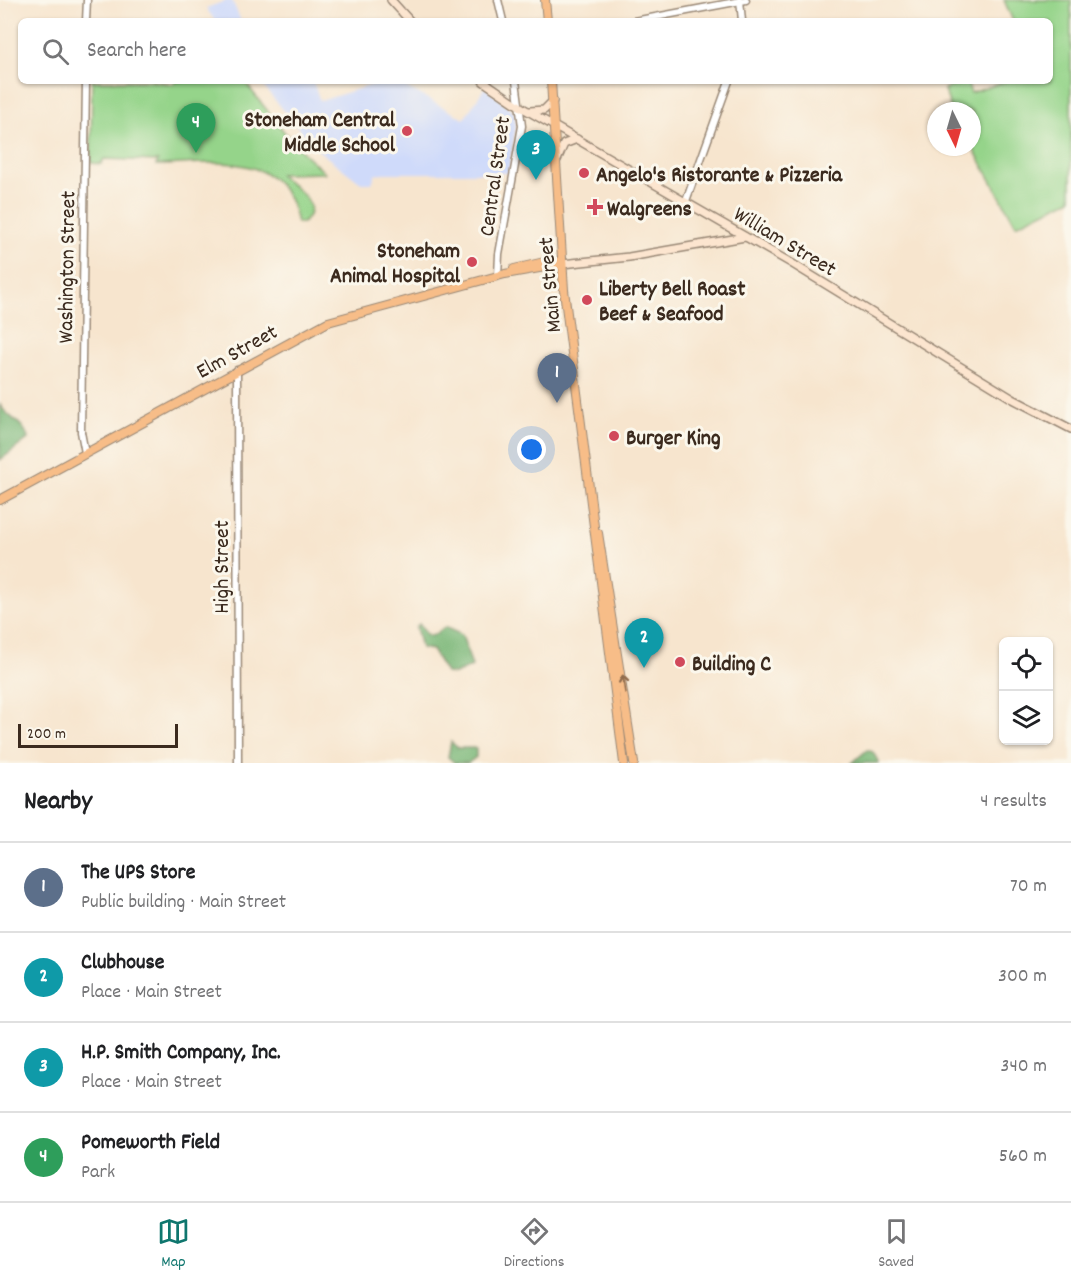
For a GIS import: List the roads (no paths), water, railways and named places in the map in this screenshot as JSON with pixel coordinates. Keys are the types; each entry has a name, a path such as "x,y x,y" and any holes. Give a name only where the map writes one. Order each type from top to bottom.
{"main road":[{"path":"391,0 407,18"},
{"path":"545,0 547,18"},
{"name":"William Street","path":"487,84 520,107 686,201 993,387 1071,429"},
{"name":"Main Street","path":"551,84 562,264 595,520 605,625 624,763"},
{"path":"528,111 544,110 553,101"},
{"path":"557,160 564,144 577,139"},
{"name":"Elm Street","path":"0,500 327,322 502,275 745,237"},
{"name":"Main Street","path":"595,520 615,627 634,763"},
{"path":"605,625 615,627"},
{"path":"616,708 620,714 628,714"}],"street":[{"path":"86,18 87,0"},
{"path":"498,0 502,18"},
{"path":"649,18 742,0 742,18"},
{"name":"Washington Street","path":"85,453 81,432 86,84"},
{"name":"Central Street","path":"502,275 498,259 522,126 516,84"},
{"path":"686,201 728,84"},
{"name":"High Street","path":"237,370 238,763"}],"place":[{"name":"Stoneham Central Middle School","path":"407,131"},
{"name":"Pomeworth Field","path":"196,153"},
{"name":"Angelo's Ristorante & Pizzeria","path":"584,173"},
{"name":"H.P. Smith Company, Inc.","path":"536,180"},
{"name":"Walgreens","path":"595,207"},
{"name":"Stoneham Animal Hospital","path":"472,262"},
{"name":"Liberty Bell Roast Beef & Seafood","path":"587,300"},
{"name":"The UPS Store","path":"557,403"},
{"name":"Burger King","path":"614,436"},
{"name":"Building C","path":"680,662"},
{"name":"Clubhouse","path":"644,668"}]}
